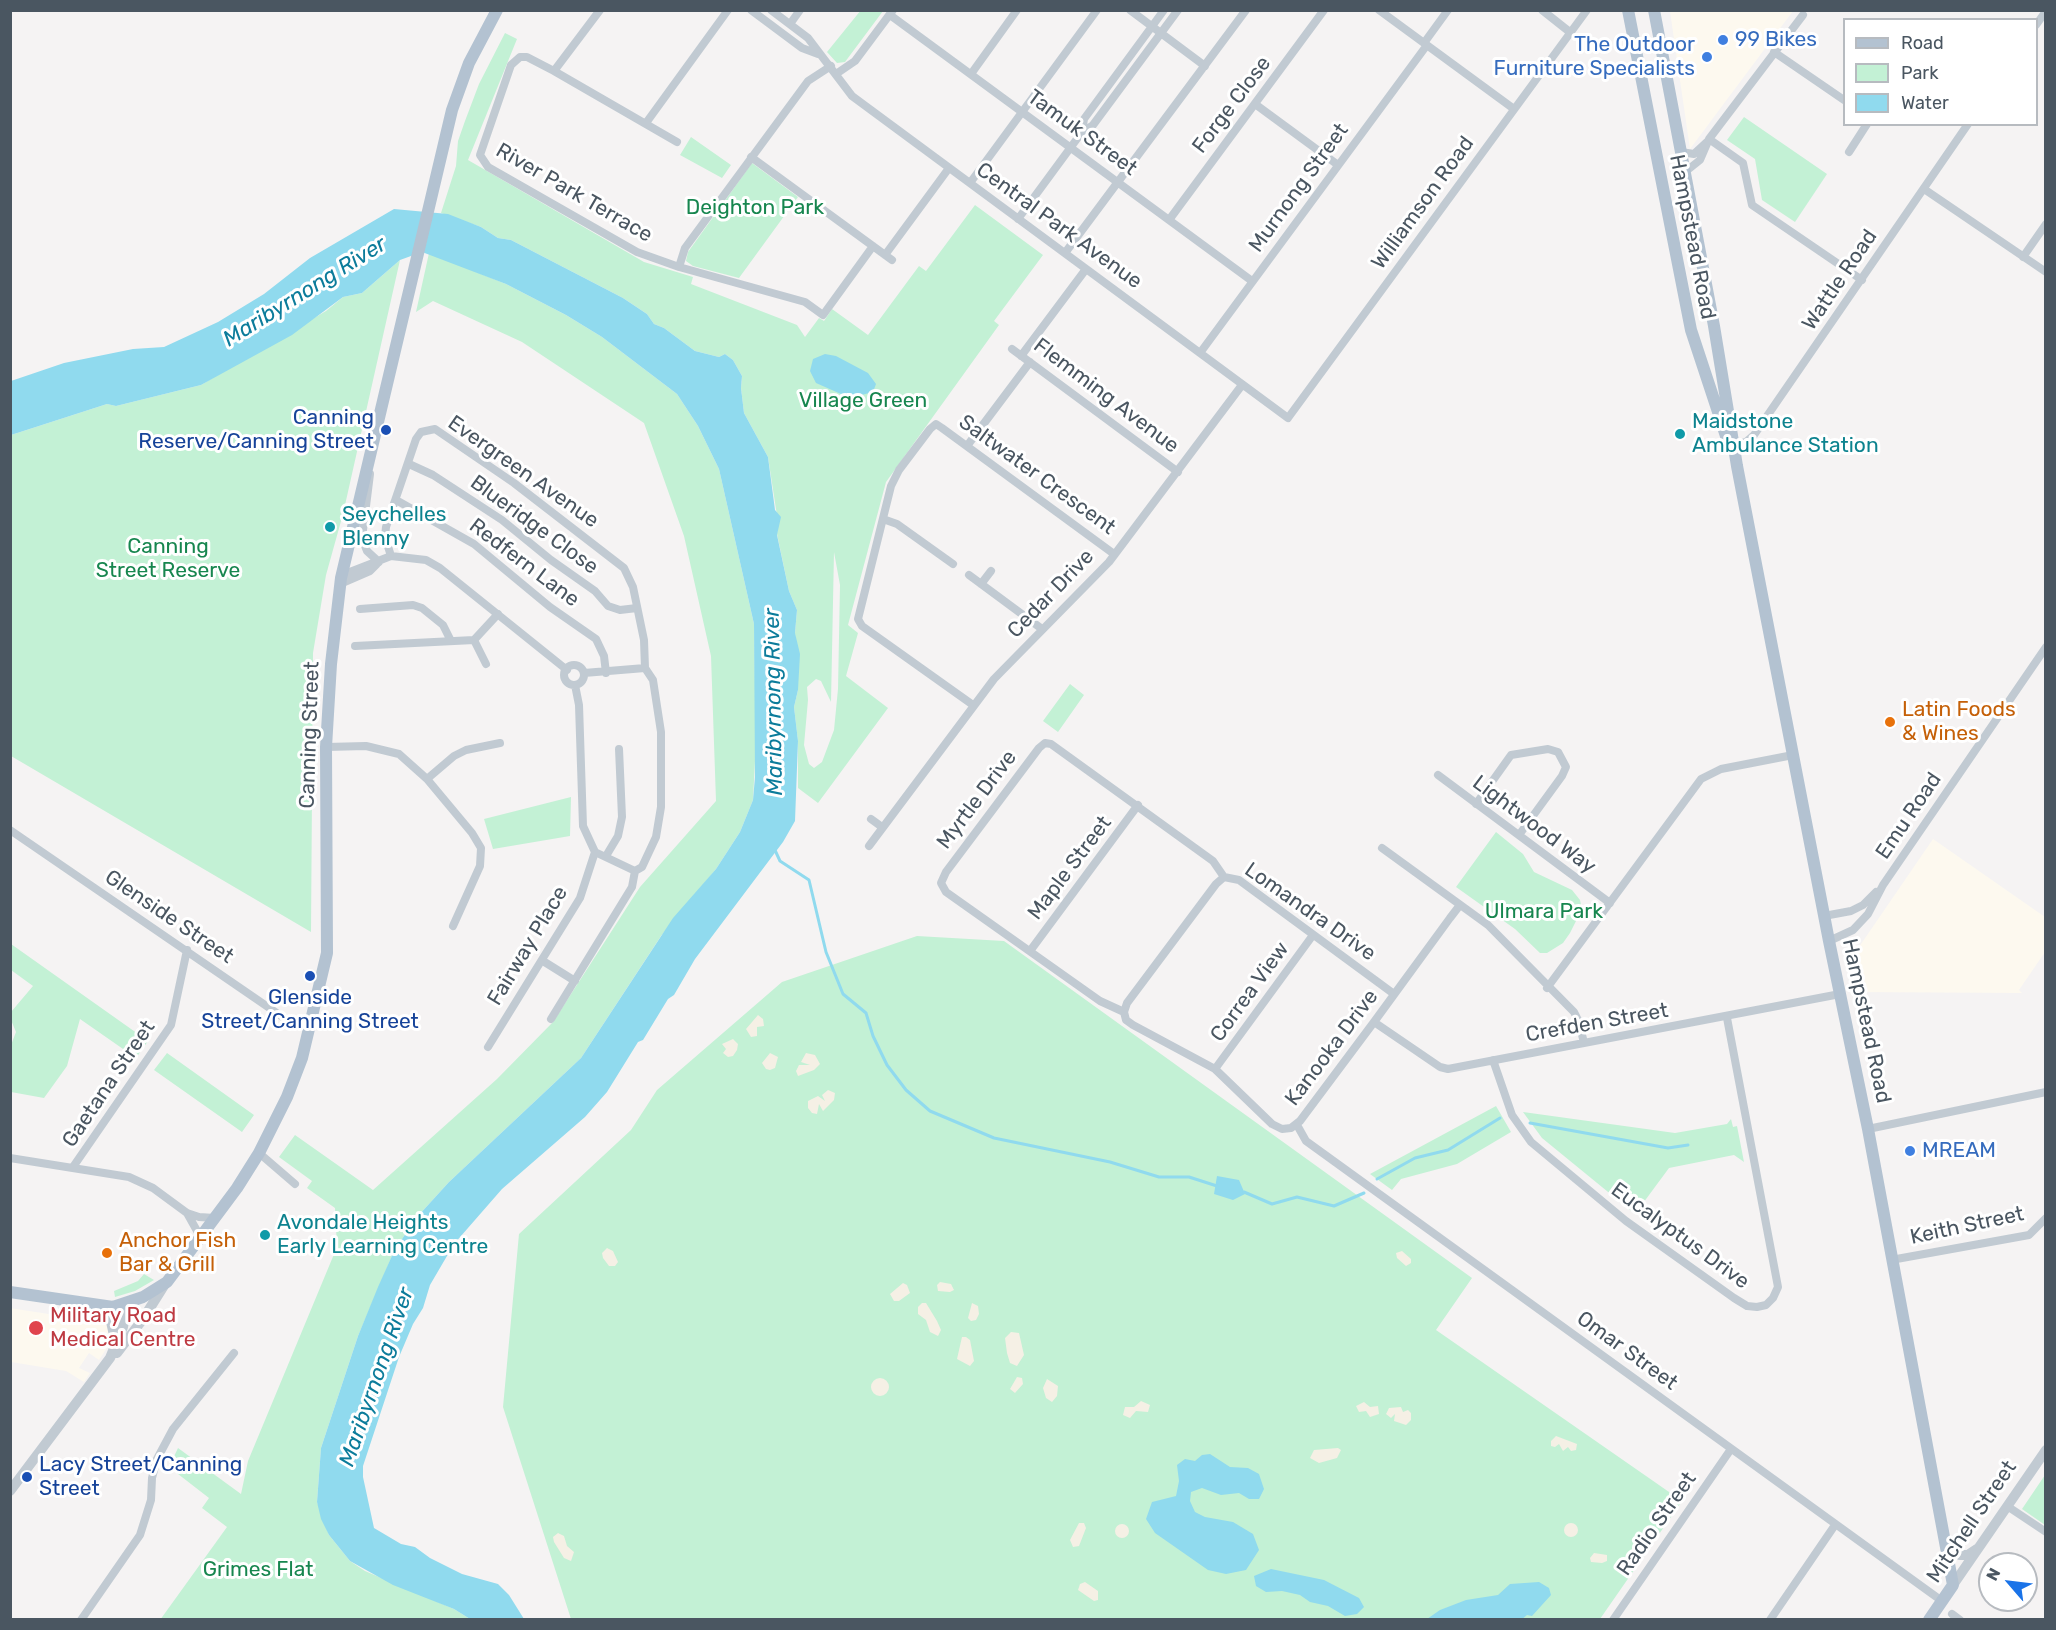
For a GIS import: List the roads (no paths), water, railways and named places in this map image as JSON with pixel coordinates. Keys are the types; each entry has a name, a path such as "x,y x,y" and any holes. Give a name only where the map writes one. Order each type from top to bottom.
{"main road":[{"name":"Canning Street","path":"127,1304 150,1294 167,1282 201,1238 259,1153 287,1097 311,1027 327,953 326,747 331,664 341,580 452,110 465,73 497,10"},
{"name":"Hampstead Road","path":"1628,10 1692,336 1737,466"},
{"name":"Hampstead Road","path":"1654,10 1737,466 1824,916 1868,1129 1953,1585"},
{"path":"10,1292 90,1305 127,1304"},
{"name":"Mitchell Street","path":"1930,1619 1953,1585"}],"street":[{"path":"554,71 600,10"},
{"path":"646,123 728,10"},
{"name":"Central Park Avenue","path":"751,10 802,48 818,54"},
{"name":"Central Park Avenue","path":"771,10 808,38 852,96 1288,418"},
{"path":"790,24 800,10"},
{"path":"971,74 1017,10"},
{"path":"970,183 1096,10"},
{"path":"1130,10 1205,66"},
{"path":"1082,132 1084,119 1164,10"},
{"path":"1018,219 1070,147 1082,132 1093,125 1178,10"},
{"path":"1065,253 1246,10"},
{"name":"Forge Close","path":"1169,220 1324,10"},
{"path":"1379,10 1514,109"},
{"name":"Murnong Street","path":"1200,353 1448,10"},
{"path":"1542,10 1571,33"},
{"name":"Williamson Road","path":"1288,418 1587,10"},
{"path":"679,267 685,248 808,81 855,61 891,13"},
{"name":"Tamuk Street","path":"891,13 1252,281"},
{"path":"1681,152 1694,154 1709,139 1803,15"},
{"path":"1774,52 1843,99"},
{"name":"River Park Terrace","path":"677,142 554,71 527,57 520,57 513,62 480,152 480,159 488,167 637,252 679,267 805,302 823,315 873,246"},
{"path":"1255,104 1338,165"},
{"path":"1849,152 1866,126"},
{"name":"Wattle Road","path":"1734,445 1746,442 1754,435 1967,126"},
{"path":"1685,172 1700,160 1709,139"},
{"path":"1709,139 1743,163 1752,205 1862,280"},
{"path":"751,157 889,257 949,168"},
{"path":"1924,189 2046,272"},
{"path":"2023,257 2046,224"},
{"path":"1021,356 1086,269"},
{"name":"Flemming Avenue","path":"1012,349 1178,472"},
{"path":"967,446 1030,362"},
{"name":"Cedar Drive","path":"869,846 994,679 1114,554 1242,385"},
{"name":"Saltwater Crescent","path":"973,705 862,626 858,619 891,486 899,470 930,429 936,424 1114,554"},
{"name":"Evergreen Avenue","path":"391,556 385,537 416,439 421,432 435,429 514,483 616,561 628,575 637,608 646,651 645,668"},
{"path":"371,452 362,538 367,550 379,562"},
{"name":"Blueridge Close","path":"409,464 433,475 502,520 551,560 595,591 608,606 620,610 637,608"},
{"name":"Redfern Lane","path":"396,500 474,544 550,607 596,639 604,656 606,673"},
{"path":"883,519 897,524 952,564"},
{"path":"341,580 370,572 379,562 391,556 426,560 440,568 567,670"},
{"path":"981,584 991,571"},
{"path":"969,575 1042,629"},
{"path":"360,609 413,604 422,608 443,625 451,641"},
{"path":"355,646 474,640 498,614"},
{"path":"474,640 486,664"},
{"name":"Emu Road","path":"1829,941 1860,924 1883,885 2046,647"},
{"path":"551,1019 632,887 635,871 642,867 656,837 661,807 659,705 653,680 645,668 606,673 584,673 578,666 567,670"},
{"path":"567,670 565,679 575,685 579,705 583,826 595,852 635,871"},
{"path":"575,685 582,681 584,673"},
{"path":"427,779 454,756 466,750 500,742"},
{"name":"Myrtle Drive","path":"1124,1012 1100,1001 946,892 941,883 953,862 1045,743 1058,747 1213,861 1224,878"},
{"path":"326,747 385,749 412,763 472,833 481,848 478,877 453,926"},
{"path":"606,856 618,836 622,817 620,749"},
{"path":"1476,804 1511,755 1548,749 1558,752 1566,767 1562,776 1519,835"},
{"path":"1547,988 1706,775 1721,769 1793,755"},
{"name":"Lightwood Way","path":"1438,776 1610,903"},
{"name":"Maple Street","path":"1030,951 1138,805"},
{"path":"871,819 882,827"},
{"name":"Glenside Street","path":"10,830 284,1018 297,1025 311,1027"},
{"path":"1382,848 1488,925 1547,988 1574,1012 1584,1043"},
{"name":"Fairway Place","path":"488,1047 580,898 595,852"},
{"name":"Lomandra Drive","path":"1124,1012 1127,1003 1216,884 1224,878 1239,880 1394,994"},
{"name":"Emu Road","path":"1824,916 1851,911 1863,905 1883,885"},
{"name":"Kanooka Drive","path":"1297,1125 1460,905"},
{"name":"Correa View","path":"1215,1069 1313,935"},
{"name":"Gaetana Street","path":"73,1167 171,1025 187,950"},
{"path":"543,961 575,981"},
{"name":"Crefden Street","path":"1374,1022 1440,1067 1448,1069 1840,994"},
{"path":"1124,1012 1126,1020 1133,1025 1215,1069 1272,1124 1287,1129 1297,1125"},
{"name":"Eucalyptus Drive","path":"1493,1060 1507,1104 1518,1126 1532,1142 1626,1221 1734,1299 1747,1306 1757,1307 1766,1305 1773,1298 1778,1287 1727,1017"},
{"path":"1868,1129 2046,1092"},
{"name":"Omar Street","path":"1297,1125 1306,1141 1942,1601"},
{"path":"259,1153 295,1184"},
{"path":"10,1158 139,1180 187,1213 199,1217 215,1218"},
{"path":"187,1213 201,1238"},
{"name":"Keith Street","path":"1891,1260 2029,1235 2046,1218"},
{"name":"Canning Street","path":"10,1491 110,1358 143,1319 167,1282"},
{"name":"Canning Street","path":"110,1358 116,1347 127,1304"},
{"path":"90,1305 111,1322 116,1347"},
{"path":"81,1620 140,1535 152,1500 152,1478 157,1459 173,1429 234,1353"},
{"name":"Radio Street","path":"1613,1620 1731,1449"},
{"name":"Mitchell Street","path":"1953,1585 2046,1450"},
{"path":"2007,1506 2046,1532"},
{"path":"1770,1620 1835,1525"},
{"path":"1944,1538 1960,1555 1968,1555 1978,1548"},
{"path":"1952,1614 1960,1620"}],"water":[{"name":"Maribyrnong River","path":"394,209 448,214 481,227 498,238 511,240 623,298 647,314 654,324 664,328 695,351 719,357 725,354 733,360 742,376 744,413 768,457 775,510 781,517 777,535 789,591 797,610 795,633 800,654 798,690 794,707 798,741 795,821 783,842 695,959 674,995 668,999 643,1040 638,1042 607,1092 585,1117 502,1189 454,1244 430,1285 423,1308 413,1324 399,1357 363,1466 363,1477 374,1528 401,1544 415,1547 430,1558 462,1574 498,1584 509,1595 524,1619 470,1619 454,1609 393,1585 350,1561 329,1535 321,1519 317,1502 321,1448 358,1336 395,1249 418,1216 449,1182 581,1058 673,918 716,869 740,832 753,800 755,777 754,624 719,469 698,426 677,394 602,337 566,315 506,284 422,252 400,260 362,293 343,297 292,335 201,385 116,406 107,404 11,435 11,381 64,363 133,349 164,347 218,322 264,294 310,258"},
{"path":"825,354 836,356 868,373 876,384 873,392 850,398 816,383 810,371 813,359"},
{"path":"1217,1176 1239,1180 1245,1194 1233,1200 1214,1194"},
{"path":"1210,1454 1230,1467 1248,1468 1259,1474 1264,1489 1259,1499 1249,1499 1239,1493 1221,1495 1202,1488 1191,1492 1190,1501 1195,1512 1205,1517 1233,1522 1253,1534 1259,1550 1246,1570 1226,1574 1208,1570 1155,1533 1146,1519 1152,1502 1176,1496 1179,1481 1177,1465 1185,1459 1195,1461 1202,1455"},
{"path":"1271,1569 1324,1580 1359,1598 1364,1607 1357,1614 1345,1616 1328,1606 1310,1602 1300,1595 1282,1591 1266,1592 1256,1586 1254,1576"},
{"path":"1539,1582 1549,1588 1551,1595 1532,1616 1527,1615 1521,1620 1427,1619 1440,1610 1466,1600 1498,1595 1510,1584"}],"waterway":[{"path":"774,848 780,861 809,880 826,952 843,994 866,1013 873,1036 887,1065 906,1090 930,1111 994,1138 1110,1162 1159,1177 1189,1177 1217,1186"},
{"path":"1377,1179 1415,1158 1448,1150 1500,1118"},
{"path":"1530,1123 1668,1148 1688,1145"},
{"path":"1244,1192 1272,1204 1297,1197 1334,1206 1364,1193"}],"place":[{"name":"99 Bikes","path":"1723,40"},
{"name":"The Outdoor Furniture Specialists","path":"1707,57"},
{"name":"Canning Reserve/Canning Street","path":"386,430"},
{"name":"Maidstone Ambulance Station","path":"1680,434"},
{"name":"Seychelles Blenny","path":"330,527"},
{"name":"Latin Foods & Wines","path":"1890,722"},
{"name":"Glenside Street/Canning Street","path":"310,976"},
{"name":"MREAM","path":"1910,1151"},
{"name":"Avondale Heights Early Learning Centre","path":"265,1235"},
{"name":"Anchor Fish Bar & Grill","path":"107,1253"},
{"name":"Military Road Medical Centre","path":"36,1328"},
{"name":"Lacy Street/Canning Street","path":"27,1477"}],"park label":[{"name":"Deighton Park","path":"755,208"},
{"name":"Village Green","path":"863,401"},
{"name":"Canning Street Reserve","path":"168,559"},
{"name":"Ulmara Park","path":"1544,912"},
{"name":"Grimes Flat","path":"258,1570"}]}
